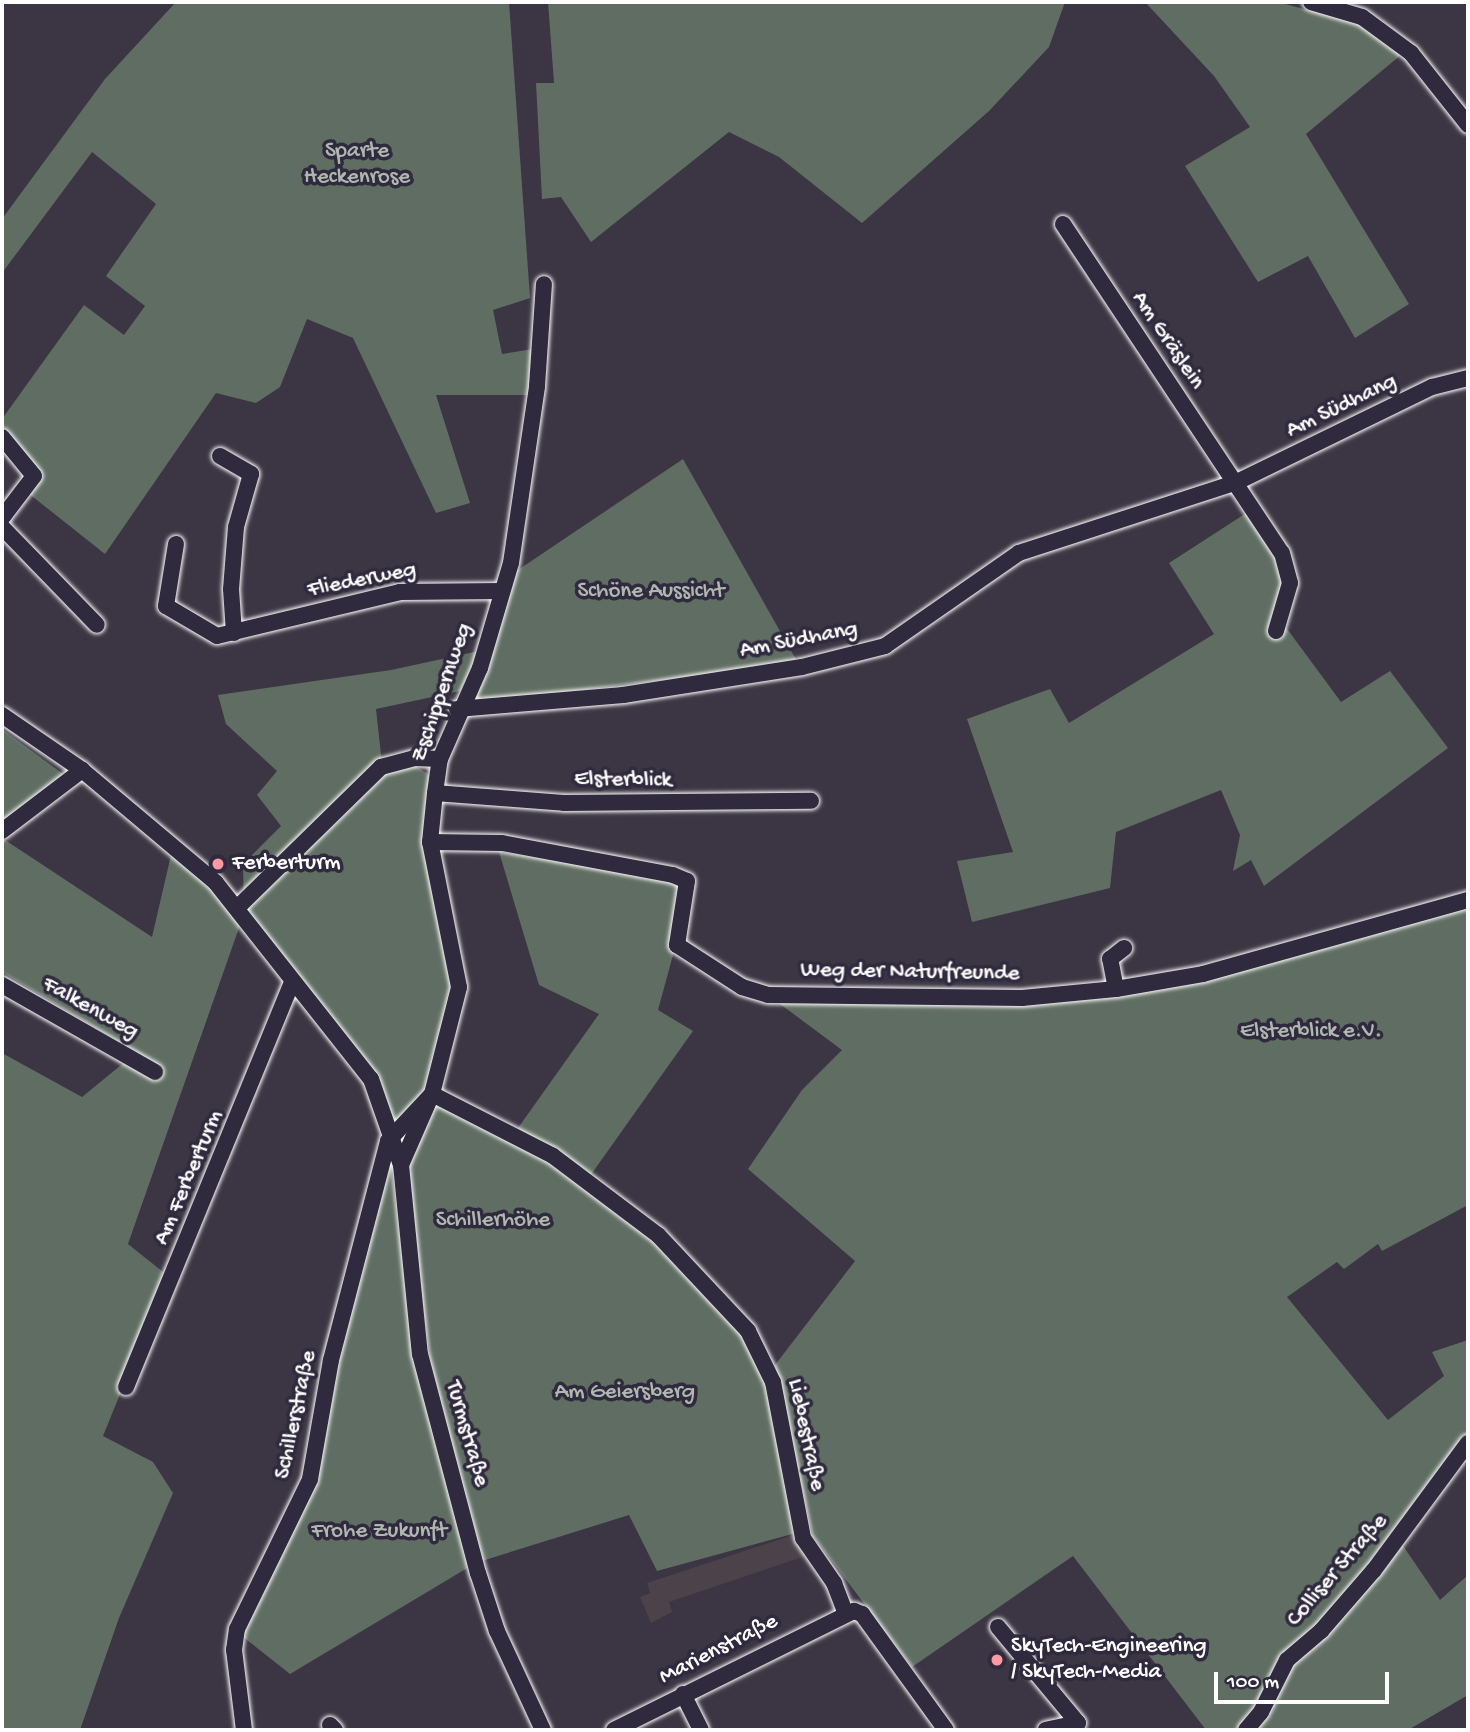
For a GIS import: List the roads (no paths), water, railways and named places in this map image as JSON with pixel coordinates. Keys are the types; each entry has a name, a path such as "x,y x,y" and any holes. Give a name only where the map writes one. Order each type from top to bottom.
{"street":[{"path":"1311,2 1362,17 1411,53 1468,125"},
{"name":"Am Gräslein","path":"1063,224 1237,482"},
{"name":"Zschippernweg","path":"388,1141 432,1094 459,987 430,842 435,793 440,759 457,709 480,668 511,563 537,386 544,284"},
{"name":"Am Südhang","path":"457,709 622,695 847,657 885,646 1019,553 1237,482 1432,387 1468,378"},
{"path":"2,437 34,476 2,518"},
{"path":"220,456 251,474 236,527 231,589 234,633"},
{"path":"1237,482 1285,563 1290,583 1276,631"},
{"path":"2,527 97,625"},
{"name":"Fliederweg","path":"176,544 166,606 217,636 400,592 501,591"},
{"path":"2,715 82,770 155,827 237,908 291,984 371,1079 388,1141"},
{"path":"237,908 380,767 414,758 440,759"},
{"path":"2,831 82,770"},
{"name":"Elsterblick","path":"435,793 564,803 811,801"},
{"name":"Weg der Naturfreunde","path":"430,842 502,843 673,875 687,881 677,945 742,987 768,995 1022,998 1116,989 1203,974 1468,900"},
{"path":"1116,989 1110,960 1124,948"},
{"name":"Am Ferberturm","path":"126,1387 291,984"},
{"name":"Falkenweg","path":"2,985 155,1072"},
{"path":"401,1165 432,1094"},
{"name":"Liebestraße","path":"432,1094 553,1156 658,1235 748,1331 773,1382 803,1538 834,1583 845,1611"},
{"name":"Turmstraße","path":"388,1141 401,1165 420,1354 478,1573 497,1631 543,1730"},
{"name":"Schillerstraße","path":"244,1730 234,1650 237,1629 310,1479 331,1360 388,1141"},
{"name":"Colliser Straße","path":"1246,1730 1261,1712 1287,1660 1321,1631 1374,1570 1468,1443"},
{"path":"845,1611 862,1614 946,1730"},
{"name":"Marienstraße","path":"614,1730 845,1611"},
{"path":"998,1627 1078,1723 1046,1730"},
{"path":"683,1694 701,1730"}],"place":[{"name":"Ferberturm","path":"218,864"},
{"name":"SkyTech-Engineering / SkyTech-Media","path":"997,1660"}],"park label":[{"name":"Sparte Heckenrose","path":"357,165"},
{"name":"Schöne Aussicht","path":"651,592"},
{"name":"Elsterblick e.V.","path":"1311,1032"},
{"name":"Schillerhöhe","path":"493,1221"},
{"name":"Am Geiersberg","path":"625,1393"},
{"name":"Frohe Zukunft","path":"379,1532"}]}
